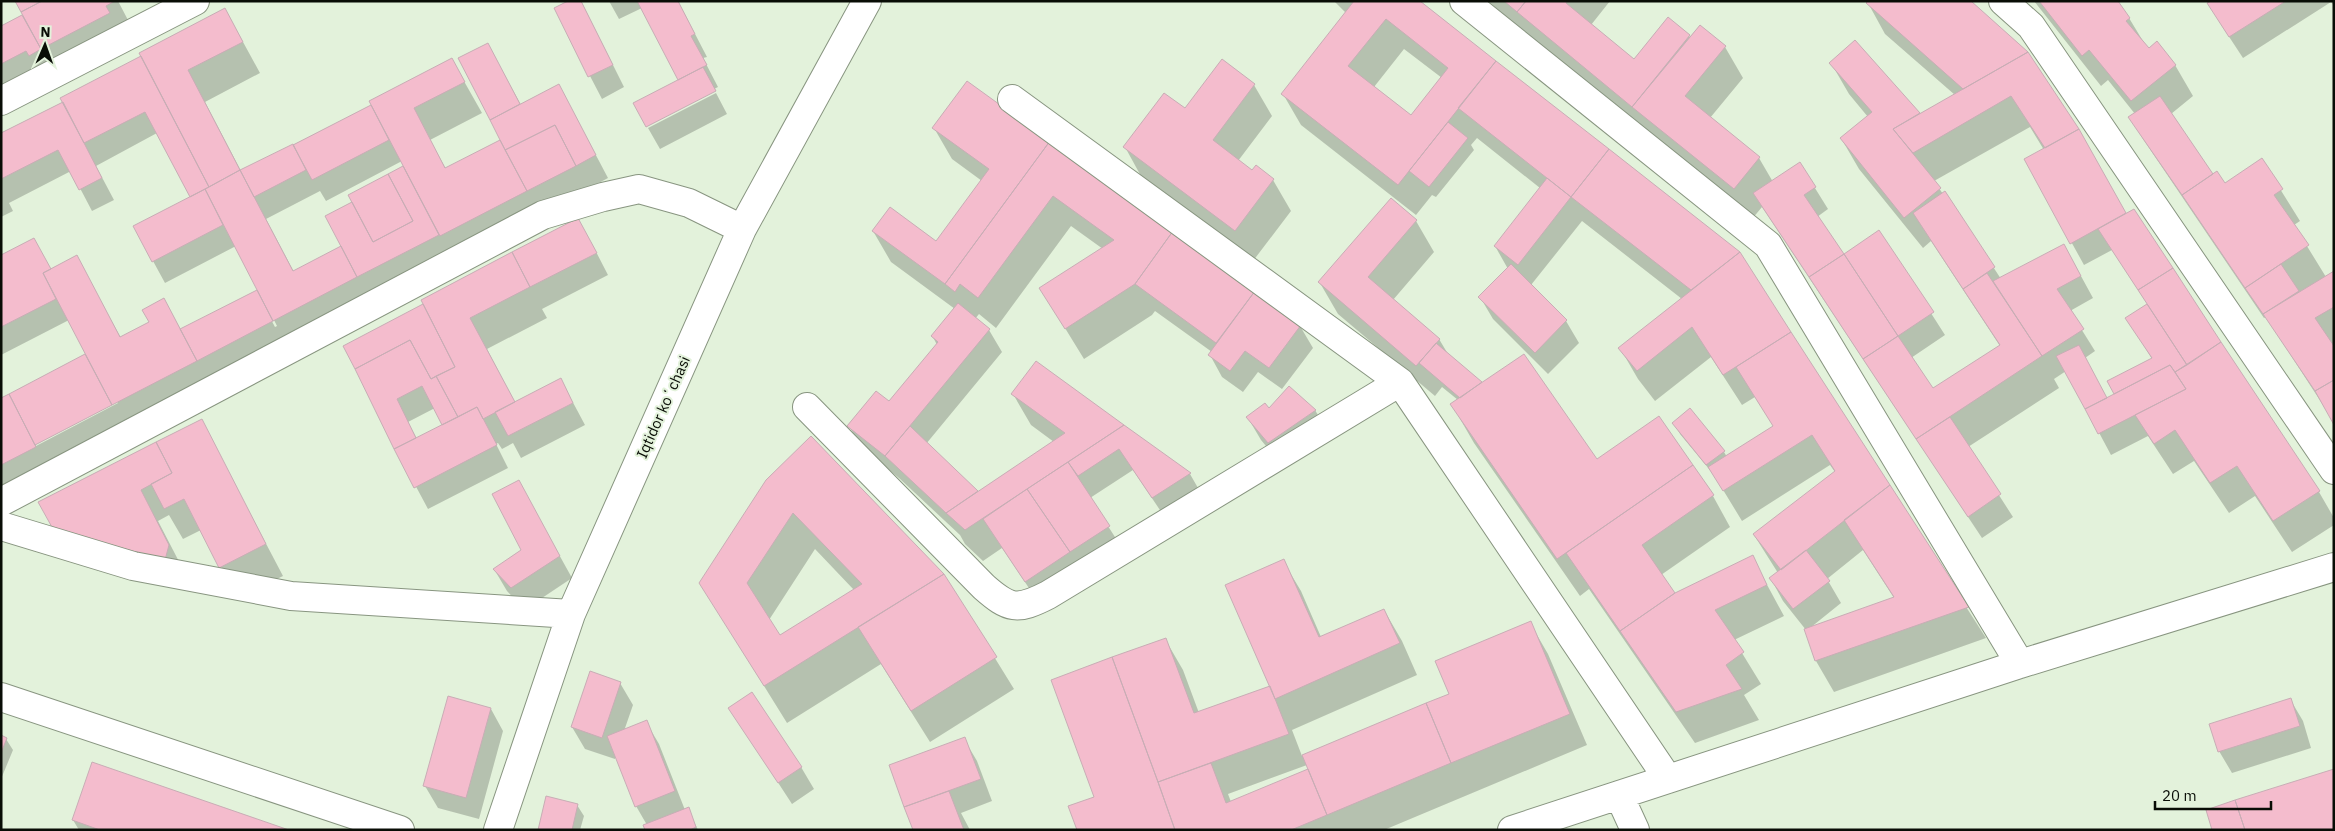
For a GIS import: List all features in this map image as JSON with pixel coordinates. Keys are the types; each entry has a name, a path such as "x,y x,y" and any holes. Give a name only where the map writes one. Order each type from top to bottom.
{"street":[{"path":"1,101 195,1"},
{"name":"Iqtidor koʻchasi","path":"498,830 571,614 742,229 867,1"},
{"path":"1464,1 1768,245 2020,664"},
{"path":"2003,1 2031,26 2334,470"},
{"path":"1012,99 1400,382 1668,779"},
{"path":"1,502 543,214 603,196 639,189 689,203 742,229"},
{"path":"807,407 984,587 1002,602 1017,606 1033,603 1048,596 1400,382"},
{"path":"1,526 133,566 290,596 571,614"},
{"path":"1512,830 2020,664 2334,567"},
{"path":"1,697 400,830"},
{"path":"1619,795 1635,830"}],"building":[{"path":"15,1 42,1 21,12"},
{"path":"42,1 115,1 106,6 110,13 41,49 21,12"},
{"path":"568,1 581,1 613,65 588,77 554,8"},
{"path":"637,1 678,1 695,34 691,36 707,65 678,80"},
{"path":"1354,1 1420,1 1496,61 1398,185 1281,94","holes":["1386,19 1448,68 1411,115 1348,66"]},
{"path":"1504,1 1526,1 1517,12"},
{"path":"1526,1 1567,1 1566,3 1634,59 1668,17 1690,35 1632,107 1517,12"},
{"path":"1868,1 1971,1 2028,52 1963,89 1866,3"},
{"path":"2039,1 2118,1 2130,18 2126,21 2149,48 2157,41 2176,65 2131,101 2089,50 2082,56"},
{"path":"2211,1 2286,1 2229,37 2207,3"},
{"path":"225,8 243,42 188,70 240,170 209,187 139,53"},
{"path":"22,15 41,49 29,56 26,51 1,64 1,26"},
{"path":"1700,25 1726,46 1685,96 1760,157 1734,189 1632,107"},
{"path":"1855,40 1920,113 1893,129 1941,188 1904,218 1840,138 1872,112 1829,63"},
{"path":"488,43 520,104 490,120 458,58"},
{"path":"2028,52 2079,129 2045,148 2011,96 1913,153 1893,129"},
{"path":"141,56 209,187 190,197 145,112 84,143 60,98"},
{"path":"452,58 465,82 414,108 445,168 500,140 527,191 440,236 369,101"},
{"path":"1222,59 1255,84 1213,140 1252,170 1256,165 1274,179 1235,231 1123,147 1164,93 1185,108"},
{"path":"1496,61 1609,149 1571,197 1458,108"},
{"path":"703,67 716,91 646,127 633,103"},
{"path":"967,81 1050,141 945,284 872,231 890,207 936,241 989,169 932,128"},
{"path":"559,84 596,155 576,166 555,125 505,150 490,120"},
{"path":"2160,96 2213,174 2182,195 2128,117"},
{"path":"63,102 102,178 79,190 58,150 1,179 1,133"},
{"path":"371,105 389,140 312,180 293,145"},
{"path":"1448,122 1468,138 1429,187 1409,171"},
{"path":"555,125 576,166 527,191 505,150"},
{"path":"2079,129 2126,213 2070,244 2024,159"},
{"path":"1050,141 1173,231 1135,284 1065,329 1039,288 1114,240 1053,196 978,298 960,284 955,292 945,284"},
{"path":"293,144 306,170 254,197 240,170"},
{"path":"1609,149 1740,252 1691,290 1571,197"},
{"path":"2262,158 2283,189 2274,195 2309,245 2245,288 2182,195 2217,171 2225,183"},
{"path":"1800,162 1816,187 1804,195 1844,254 1809,277 1753,193"},
{"path":"403,166 439,235 357,277 325,216 352,202 373,242 413,221 388,174"},
{"path":"240,170 293,271 341,246 357,277 273,321 205,189"},
{"path":"388,174 413,221 373,242 348,195"},
{"path":"1547,178 1571,197 1518,265 1494,246"},
{"path":"205,189 223,225 152,262 133,226"},
{"path":"1945,191 1995,267 1963,289 1913,213"},
{"path":"1391,198 1417,220 1368,277 1440,339 1416,366 1318,282"},
{"path":"2134,209 2173,268 2138,290 2098,229"},
{"path":"578,218 597,253 530,287 512,252"},
{"path":"1879,230 1934,312 1898,336 1844,254"},
{"path":"1173,231 1255,291 1216,343 1135,284"},
{"path":"34,238 51,269 43,273 56,299 1,327 1,255"},
{"path":"2064,244 2081,276 2057,289 2084,329 2042,356 1993,281"},
{"path":"512,252 530,287 470,318 515,402 483,419 477,407 458,417 436,376 455,367 421,300"},
{"path":"1740,252 1791,332 1723,375 1692,327 1637,371 1618,348"},
{"path":"1844,254 1898,336 1863,359 1809,277"},
{"path":"77,255 120,337 149,322 142,310 164,298 197,361 112,405 43,273"},
{"path":"1511,264 1567,320 1535,353 1478,297"},
{"path":"2281,264 2299,291 2263,314 2245,288"},
{"path":"2173,268 2221,342 2187,365 2138,290"},
{"path":"2334,271 2334,307 2315,318 2334,346 2334,380 2315,391 2263,314"},
{"path":"1987,273 2042,356 1916,439 1863,359 1898,336 1933,388 2000,345 1963,289"},
{"path":"257,290 273,321 197,361 180,329"},
{"path":"1255,291 1301,325 1269,368 1245,351 1230,371 1208,355"},
{"path":"958,303 990,329 885,456 847,426 876,391 889,401 938,342 931,336"},
{"path":"423,304 455,367 431,379 410,340 355,369 343,346"},
{"path":"2147,304 2187,365 2175,372 2170,365 2114,394 2107,381 2152,358 2125,318"},
{"path":"1791,332 1890,485 1781,570 1753,534 1835,471 1812,435 1723,491 1708,467 1773,426 1736,367"},
{"path":"410,340 431,379 436,376 458,417 442,425 422,386 397,399 416,438 394,449 355,369"},
{"path":"2221,342 2320,491 2273,521 2237,466 2210,483 2175,430 2154,444 2135,415 2186,389 2175,372"},
{"path":"1436,343 1482,382 1460,398 1419,363"},
{"path":"2079,345 2107,398 2085,409 2056,356"},
{"path":"85,354 112,405 35,445 9,394"},
{"path":"1524,354 1597,459 1659,416 1693,465 1557,559 1450,404"},
{"path":"1036,361 1124,425 965,530 946,513 1065,433 1011,394"},
{"path":"2170,365 2186,389 2098,434 2085,409"},
{"path":"561,378 573,403 508,436 495,412"},
{"path":"2334,380 2334,425 2315,391"},
{"path":"1289,386 1316,410 1268,443 1246,417 1265,403 1269,408"},
{"path":"9,394 36,447 1,465 1,398"},
{"path":"477,407 497,445 414,488 394,449"},
{"path":"1690,408 1725,451 1706,465 1672,423"},
{"path":"1950,417 2001,494 1968,517 1916,439"},
{"path":"202,419 266,544 219,568 184,499 164,509 151,484 172,473 156,442"},
{"path":"1124,425 1191,473 1152,498 1119,449 1078,476 1068,462"},
{"path":"910,426 978,491 946,513 885,456"},
{"path":"811,436 944,574 764,686 699,583 766,480","holes":["793,513 862,584 780,635 747,583"]},
{"path":"156,442 172,473 141,490 169,545 165,560 53,529 38,502"},
{"path":"1068,462 1110,526 1070,552 1027,489"},
{"path":"1693,465 1714,495 1642,545 1675,593 1620,631 1566,553"},
{"path":"519,480 560,556 511,588 493,569 521,550 492,494"},
{"path":"1890,485 1969,607 1815,661 1804,629 1894,597 1844,520"},
{"path":"1027,489 1070,552 1025,582 983,519"},
{"path":"1806,550 1830,581 1793,609 1769,578"},
{"path":"1753,555 1767,585 1715,610 1744,652 1726,665 1742,689 1676,712 1620,631 1675,593"},
{"path":"1284,559 1319,637 1384,609 1400,643 1275,699 1225,585"},
{"path":"944,574 997,657 911,711 858,627"},
{"path":"1531,621 1570,714 1451,763 1426,703 1449,694 1435,661"},
{"path":"1166,638 1194,713 1270,686 1289,734 1158,782 1112,657"},
{"path":"1112,657 1175,830 1077,830 1068,806 1094,797 1051,680"},
{"path":"590,671 621,682 602,738 571,727"},
{"path":"752,692 802,767 778,783 728,708"},
{"path":"448,696 491,708 466,798 423,786"},
{"path":"2291,698 2300,726 2218,752 2209,724"},
{"path":"1426,703 1451,763 1327,815 1302,755"},
{"path":"647,720 675,791 635,807 607,736"},
{"path":"1,735 7,738 1,753"},
{"path":"965,737 981,779 904,807 889,765"},
{"path":"92,762 289,830 100,830 72,820"},
{"path":"1211,763 1226,803 1308,769 1327,815 1291,830 1175,830 1158,782"},
{"path":"2334,769 2334,830 2245,830 2235,800"},
{"path":"949,791 964,830 913,830 904,807"},
{"path":"546,796 578,804 572,830 538,830"},
{"path":"2235,800 2245,830 2212,830 2206,810"},
{"path":"689,807 696,827 690,830 645,830 643,825"}]}
